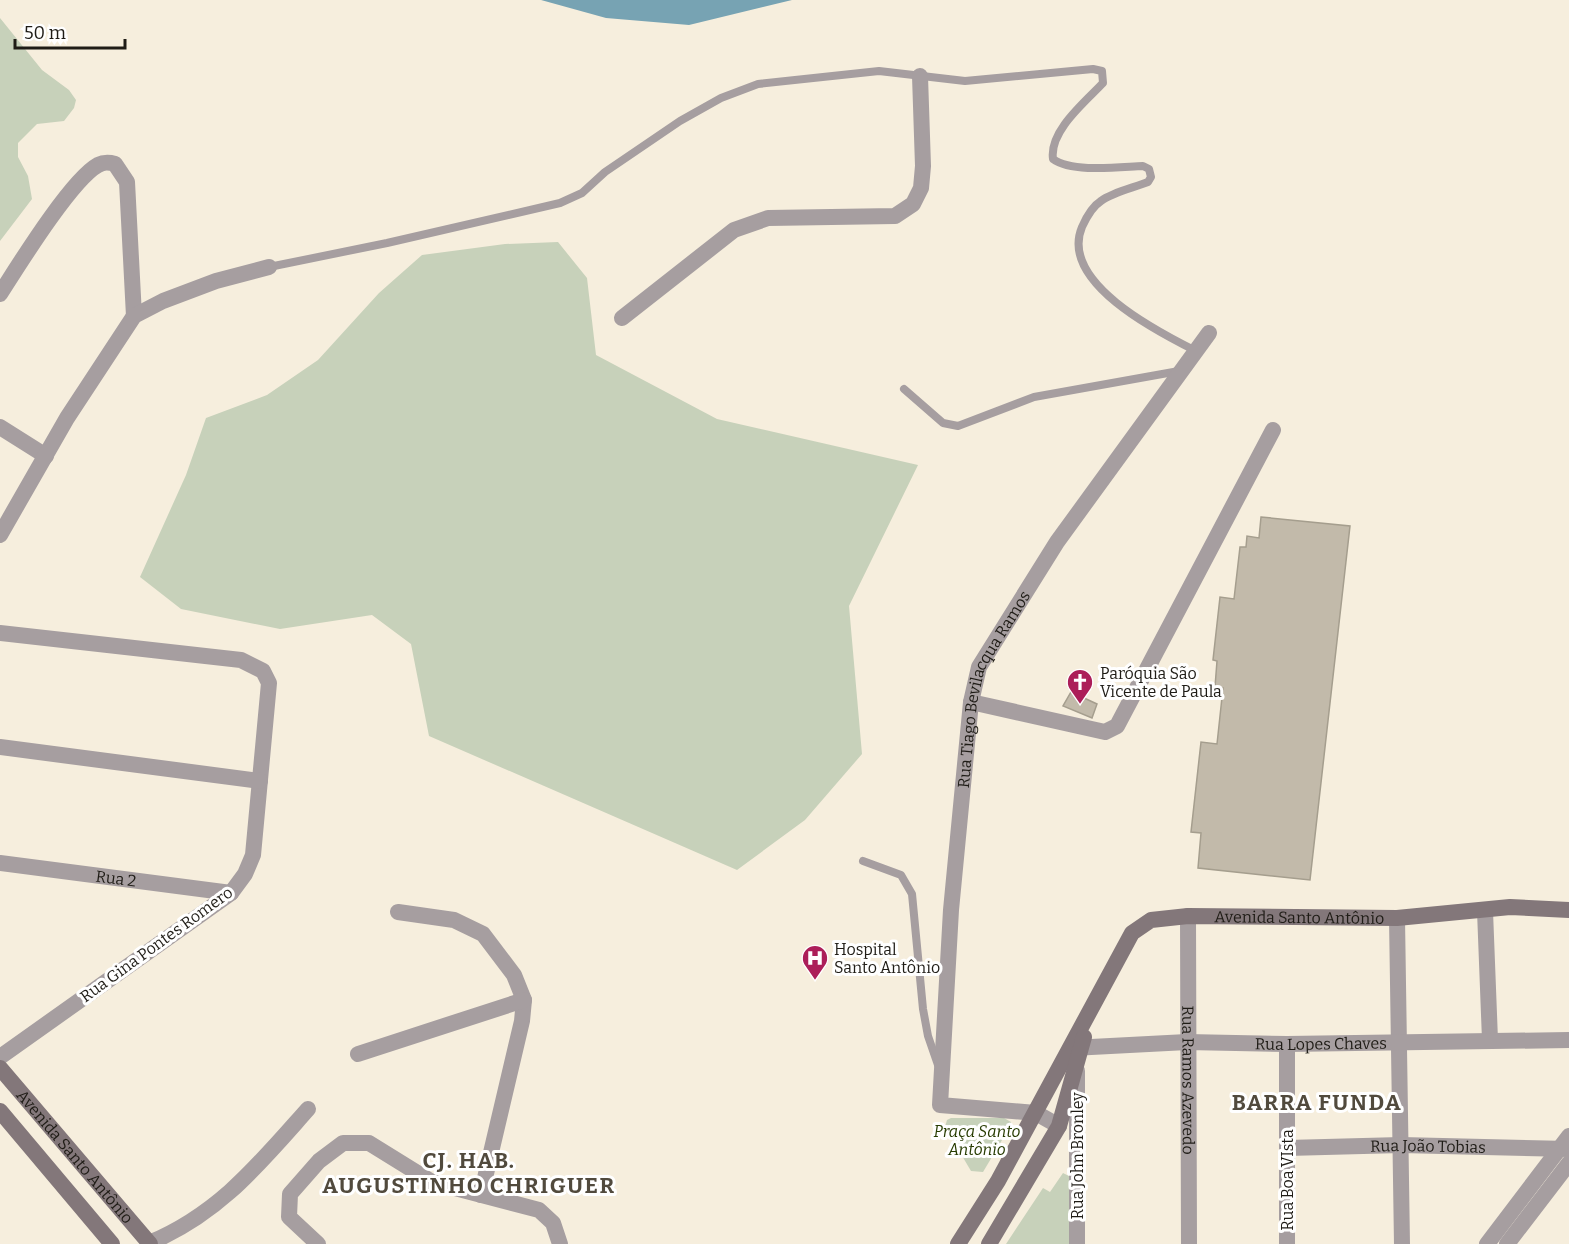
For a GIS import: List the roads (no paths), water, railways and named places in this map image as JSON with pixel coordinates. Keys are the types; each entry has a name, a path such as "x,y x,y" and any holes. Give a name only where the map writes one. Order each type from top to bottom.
{"main road":[{"name":"Avenida Santo Antônio","path":"958,1244 982,1208 1036,1113 1077,1048 1086,1022 1132,933 1151,920 1188,916 1397,918 1510,908 1569,910"},
{"name":"Avenida Santo Antônio","path":"989,1244 1059,1126 1077,1068 1077,1048"},
{"name":"Avenida Santo Antônio","path":"0,1068 150,1243"},
{"name":"Avenida Santo Antônio","path":"0,1111 112,1244"}],"street":[{"path":"622,318 734,230 768,218 895,216 913,204 921,188 923,166 920,76"},
{"path":"0,294 24,256 78,184 95,166 106,162 115,164 127,182 134,316"},
{"path":"0,535 95,373 134,316 163,300 205,285 269,267"},
{"name":"Rua Tiago Bevilacqua Ramos","path":"1036,1113 940,1105 940,1070 951,910 971,702 979,667 1008,616 1057,542 1209,333"},
{"path":"0,427 46,456"},
{"path":"971,702 1105,732 1117,726 1273,430"},
{"name":"Rua Gina Pontes Romero","path":"0,633 241,660 263,671 269,683 253,855 245,874 231,893 0,1057"},
{"path":"0,747 260,781"},
{"name":"Rua 2","path":"0,863 231,893"},
{"path":"1485,911 1490,1040"},
{"path":"398,912 454,920 483,934 514,975 524,1000 522,1021 481,1195"},
{"name":"Rua Ramos Azevedo","path":"1188,916 1189,1244"},
{"path":"1397,918 1401,1041 1402,1244"},
{"path":"358,1054 524,1000"},
{"name":"Rua Lopes Chaves","path":"1077,1048 1187,1042 1287,1044 1569,1040"},
{"name":"Rua Boa VIsta","path":"1287,1044 1287,1244"},
{"name":"Rua John Bronley","path":"1077,1068 1077,1244"},
{"path":"150,1243 180,1230 220,1203 258,1166 308,1109"},
{"path":"1036,1113 1059,1126"},
{"path":"318,1244 289,1217 290,1194 319,1161 343,1143 357,1141 369,1143 432,1182 539,1210 553,1223 560,1244"},
{"name":"Rua João Tobias","path":"1287,1148 1401,1145 1567,1149"},
{"path":"1487,1244 1567,1149"},
{"path":"1507,1244 1567,1149"}],"lane":[{"path":"269,267 387,243 560,203 582,193 605,172 680,121 721,98 758,84 879,71 965,81 1093,69 1102,71 1103,83 1067,123 1053,145 1053,159 1060,164 1089,167 1143,166 1149,170 1151,177 1148,182 1101,201 1088,216 1078,240 1083,263 1095,284 1146,325 1197,352"},
{"path":"904,389 943,423 958,426 1034,397 1183,371"},
{"path":"863,861 902,875 912,894 923,1008 928,1036 940,1070"}],"water":[{"path":"541,0 792,0 689,25 606,18"}],"place":[{"name":"Paróquia São Vicente de Paula","path":"1080,705"},
{"name":"Hospital Santo Antônio","path":"815,981"}],"district":[{"name":"BARRA FUNDA","path":"1317,1102"},
{"name":"CJ. HAB. AUGUSTINHO CHRIGUER","path":"469,1172"}],"park label":[{"name":"Praça Santo Antônio","path":"977,1140"}]}
